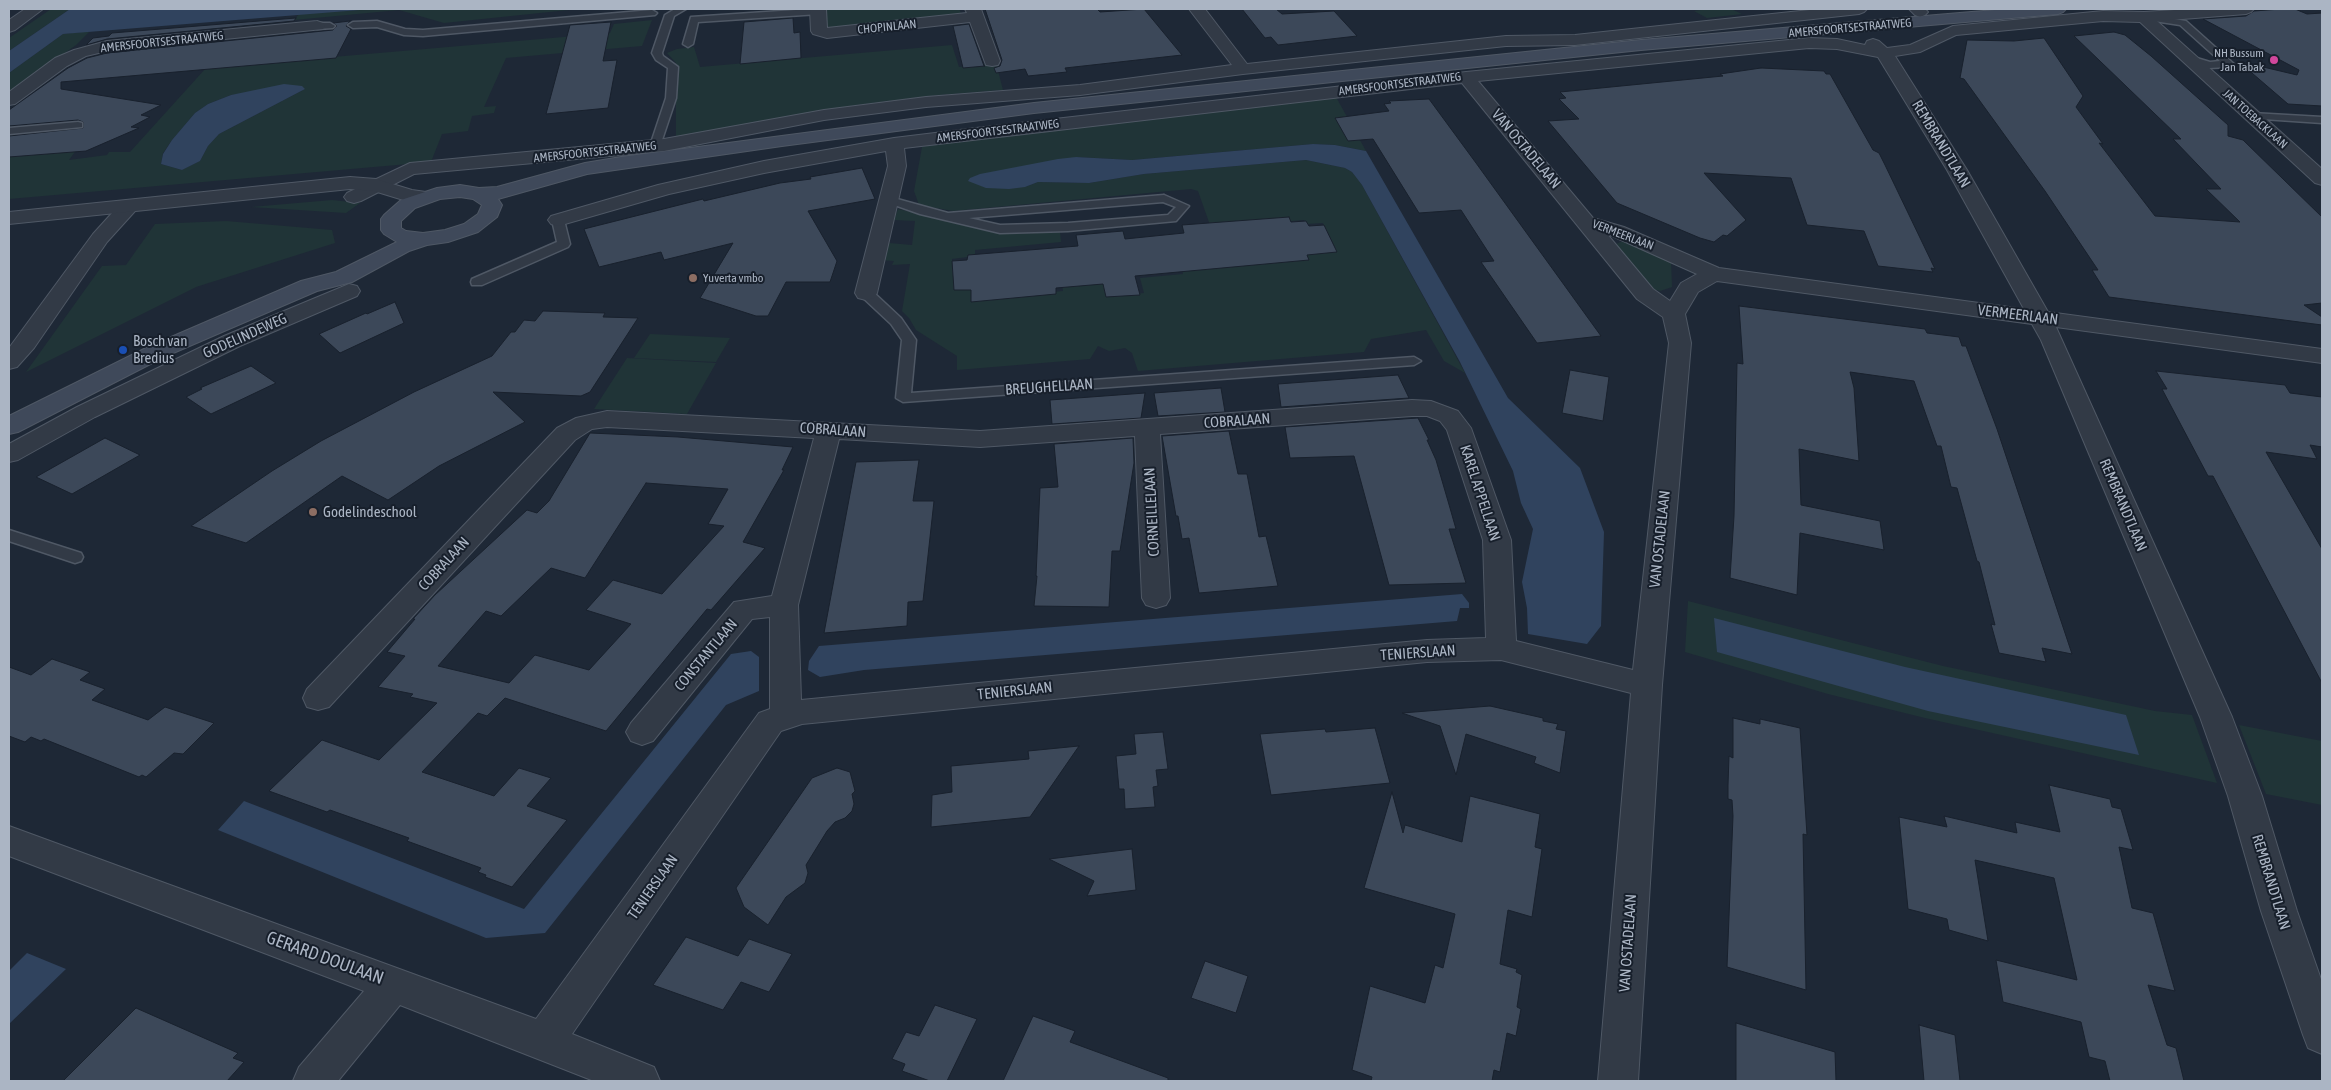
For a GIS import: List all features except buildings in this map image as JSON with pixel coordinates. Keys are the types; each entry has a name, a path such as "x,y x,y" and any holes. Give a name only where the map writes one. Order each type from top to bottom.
{"main road":[{"name":"AMERSFOORTSESTRAATWEG","path":"1848,23 1919,10 1952,9"},
{"name":"AMERSFOORTSESTRAATWEG","path":"426,197 449,192 498,193 585,169 782,140 1034,108 1848,23 2058,9"},
{"name":"AMERSFOORTSESTRAATWEG","path":"424,239 460,232 480,222 491,211 511,202 616,172 639,162"},
{"path":"480,194 490,201 491,211"},
{"name":"GODELINDEWEG","path":"309,286 324,272 379,242 408,204 426,197"},
{"path":"393,222 400,236 424,239"},
{"name":"GODELINDEWEG","path":"9,426 156,352 309,286 344,277 402,247 424,239"}],"street":[{"path":"9,27 35,9"},
{"path":"1197,9 1243,70"},
{"name":"AMERSFOORTSESTRAATWEG","path":"354,197 410,169 655,146 824,114 926,102 1080,90 1506,41 1575,40 1859,9"},
{"name":"AMERSFOORTSESTRAATWEG","path":"558,220 665,188 764,167 894,144 1466,77 1810,43 1837,44 1884,54 1914,49 1953,32 2103,16 2144,17 2246,9"},
{"name":"CHOPINLAAN","path":"818,10 819,31 827,33 975,13 992,61"},
{"name":"JAN TOEBACKLAAN","path":"2144,17 2322,179"},
{"name":"REMBRANDTLAAN","path":"1848,23 1884,54 1958,170 2052,340 2216,717 2245,796 2279,911 2322,1035"},
{"name":"AMERSFOORTSESTRAATWEG","path":"9,100 61,62 80,53 107,46 324,26"},
{"name":"VAN OSTADELAAN","path":"1466,77 1645,294 1674,314 1680,343 1646,685 1618,1081"},
{"name":"BREUGHELLAAN","path":"866,293 897,166 894,144"},
{"name":"AMERSFOORTSESTRAATWEG","path":"9,218 135,206 312,185 350,183 376,186 410,196 426,197"},
{"name":"AMERSFOORTSESTRAATWEG","path":"135,206 181,208 312,196 354,197 388,207 393,222"},
{"path":"9,362 26,343 100,238 135,206"},
{"name":"VERMEERLAAN","path":"1586,222 1617,231 1714,274 1928,305 2322,356"},
{"path":"1674,314 1689,288 1714,274"},
{"name":"GODELINDEWEG","path":"9,454 86,412 232,340 350,291"},
{"name":"COBRALAAN","path":"318,698 574,428 596,419 607,418 980,439 1422,408 1441,412 1455,422 1459,428"},
{"name":"CORNEILLELAAN","path":"1147,427 1156,598"},
{"name":"KAREL APPELLAAN","path":"1459,428 1497,540 1501,649"},
{"path":"786,717 784,605 829,430"},
{"name":"CONSTANTLAAN","path":"642,732 744,609 784,605"},
{"name":"TENIERSLAAN","path":"544,1041 770,722 802,712 1417,652 1501,649 1646,685"},
{"name":"GERARD DOULAAN","path":"9,841 544,1041 640,1081"},
{"path":"313,1081 394,984"}],"lane":[{"path":"655,146 671,98 672,67 659,58 657,53 670,15 681,9"},
{"path":"688,44 694,19 818,10"},
{"path":"353,25 377,24 404,32 423,33 652,14"},
{"path":"2144,17 2183,23 2229,64 2209,65 2190,59"},
{"path":"2252,116 2322,120"},
{"path":"9,132 78,126"},
{"path":"890,200 924,211 1000,229 1068,227 1172,218 1183,206 1164,198 950,216"},
{"path":"477,282 564,244 558,220"},
{"name":"BREUGHELLAAN","path":"866,293 896,320 909,340 902,398 1414,360"},
{"path":"9,535 75,557"}],"green space":[{"path":"51,9 70,9 9,51 9,38"},
{"path":"372,9 578,9 444,23 399,10 294,20 299,14"},
{"path":"826,9 959,9 961,13 956,16 827,28"},
{"path":"1731,9 1742,14 1707,18 1694,11"},
{"path":"652,20 642,46 506,58 484,107 496,106 494,113 472,116 468,131 442,134 431,162 9,199 9,156 77,149 69,160 107,155 109,152 130,152 206,68 610,33 614,24","holes":["305,89 219,134 208,146 200,161 182,170 161,164 163,153 172,140 195,113 208,104 231,95"]},
{"path":"90,31 76,45 9,93 9,73 63,34"},
{"path":"952,45 959,67 996,63 1003,90 939,95 857,105 676,138 676,63 667,53 677,49 694,47 700,67"},
{"path":"1336,97 1366,151 1335,145 1313,144 1132,160 1076,157 1025,187 1038,182 1089,183 1144,174 1306,160 1345,168 1352,172 1362,185 1465,373 1444,361 1426,330 1371,339 1364,352 1138,371 1132,353 1125,348 1109,351 1098,346 1090,359 957,370 957,356 916,330 902,311 910,264 892,265 894,261 881,260 889,243 912,245 915,221 894,220 898,209 1012,234 1060,232 1061,242 975,250 975,256 952,259 955,288 971,287 973,300 1063,291 1062,284 1104,280 1108,297 1144,293 1140,278 1183,274 1182,269 1307,257 1305,250 1335,247 1323,223 1306,224 1304,220 1211,228 1198,191 1191,189 953,211 919,205 914,191 922,147 977,136"},
{"path":"332,200 360,203 346,213 251,207"},
{"path":"226,221 332,230 335,243 196,287 26,372 102,266 126,265 155,224"},
{"path":"1625,240 1671,261 1672,287 1660,291 1649,288 1614,245"},
{"path":"650,334 730,338 716,362 634,358"},
{"path":"627,358 716,363 687,414 594,409"},
{"path":"1688,601 1943,666 2155,711 2192,715 2217,783 1925,718 1828,694 1685,652"},
{"path":"2239,725 2322,741 2322,805 2266,794"}],"water":[{"path":"70,9 372,9 63,34 9,73 9,51"},
{"path":"284,84 302,86 305,89 219,134 208,146 200,161 182,170 161,164 163,154 172,140 195,113 208,104 231,95"},
{"path":"1313,144 1335,145 1366,151 1508,398 1580,468 1604,532 1601,626 1587,644 1528,634 1527,608 1522,582 1533,529 1521,503 1513,471 1460,362 1362,185 1352,172 1345,168 1306,160 1144,174 1089,183 1038,182 1025,187 1009,189 986,188 968,181 970,178 980,174 1076,157 1132,160"},
{"path":"1462,594 1469,603 1469,608 1460,608 1457,621 864,670 820,677 808,670 809,661 819,646"},
{"path":"1714,618 1905,667 2126,715 2139,755 1928,711 1717,652"},
{"path":"751,651 759,657 759,691 726,705 545,933 486,938 218,830 244,801 524,909 731,654"},
{"path":"27,953 66,969 9,1024 9,971"}],"place":[{"name":"NH Bussum Jan Tabak","path":"2274,60"},
{"name":"Yuverta vmbo","path":"693,278"},
{"name":"Bosch van Bredius","path":"123,350"},
{"name":"Godelindeschool","path":"313,512"}]}
